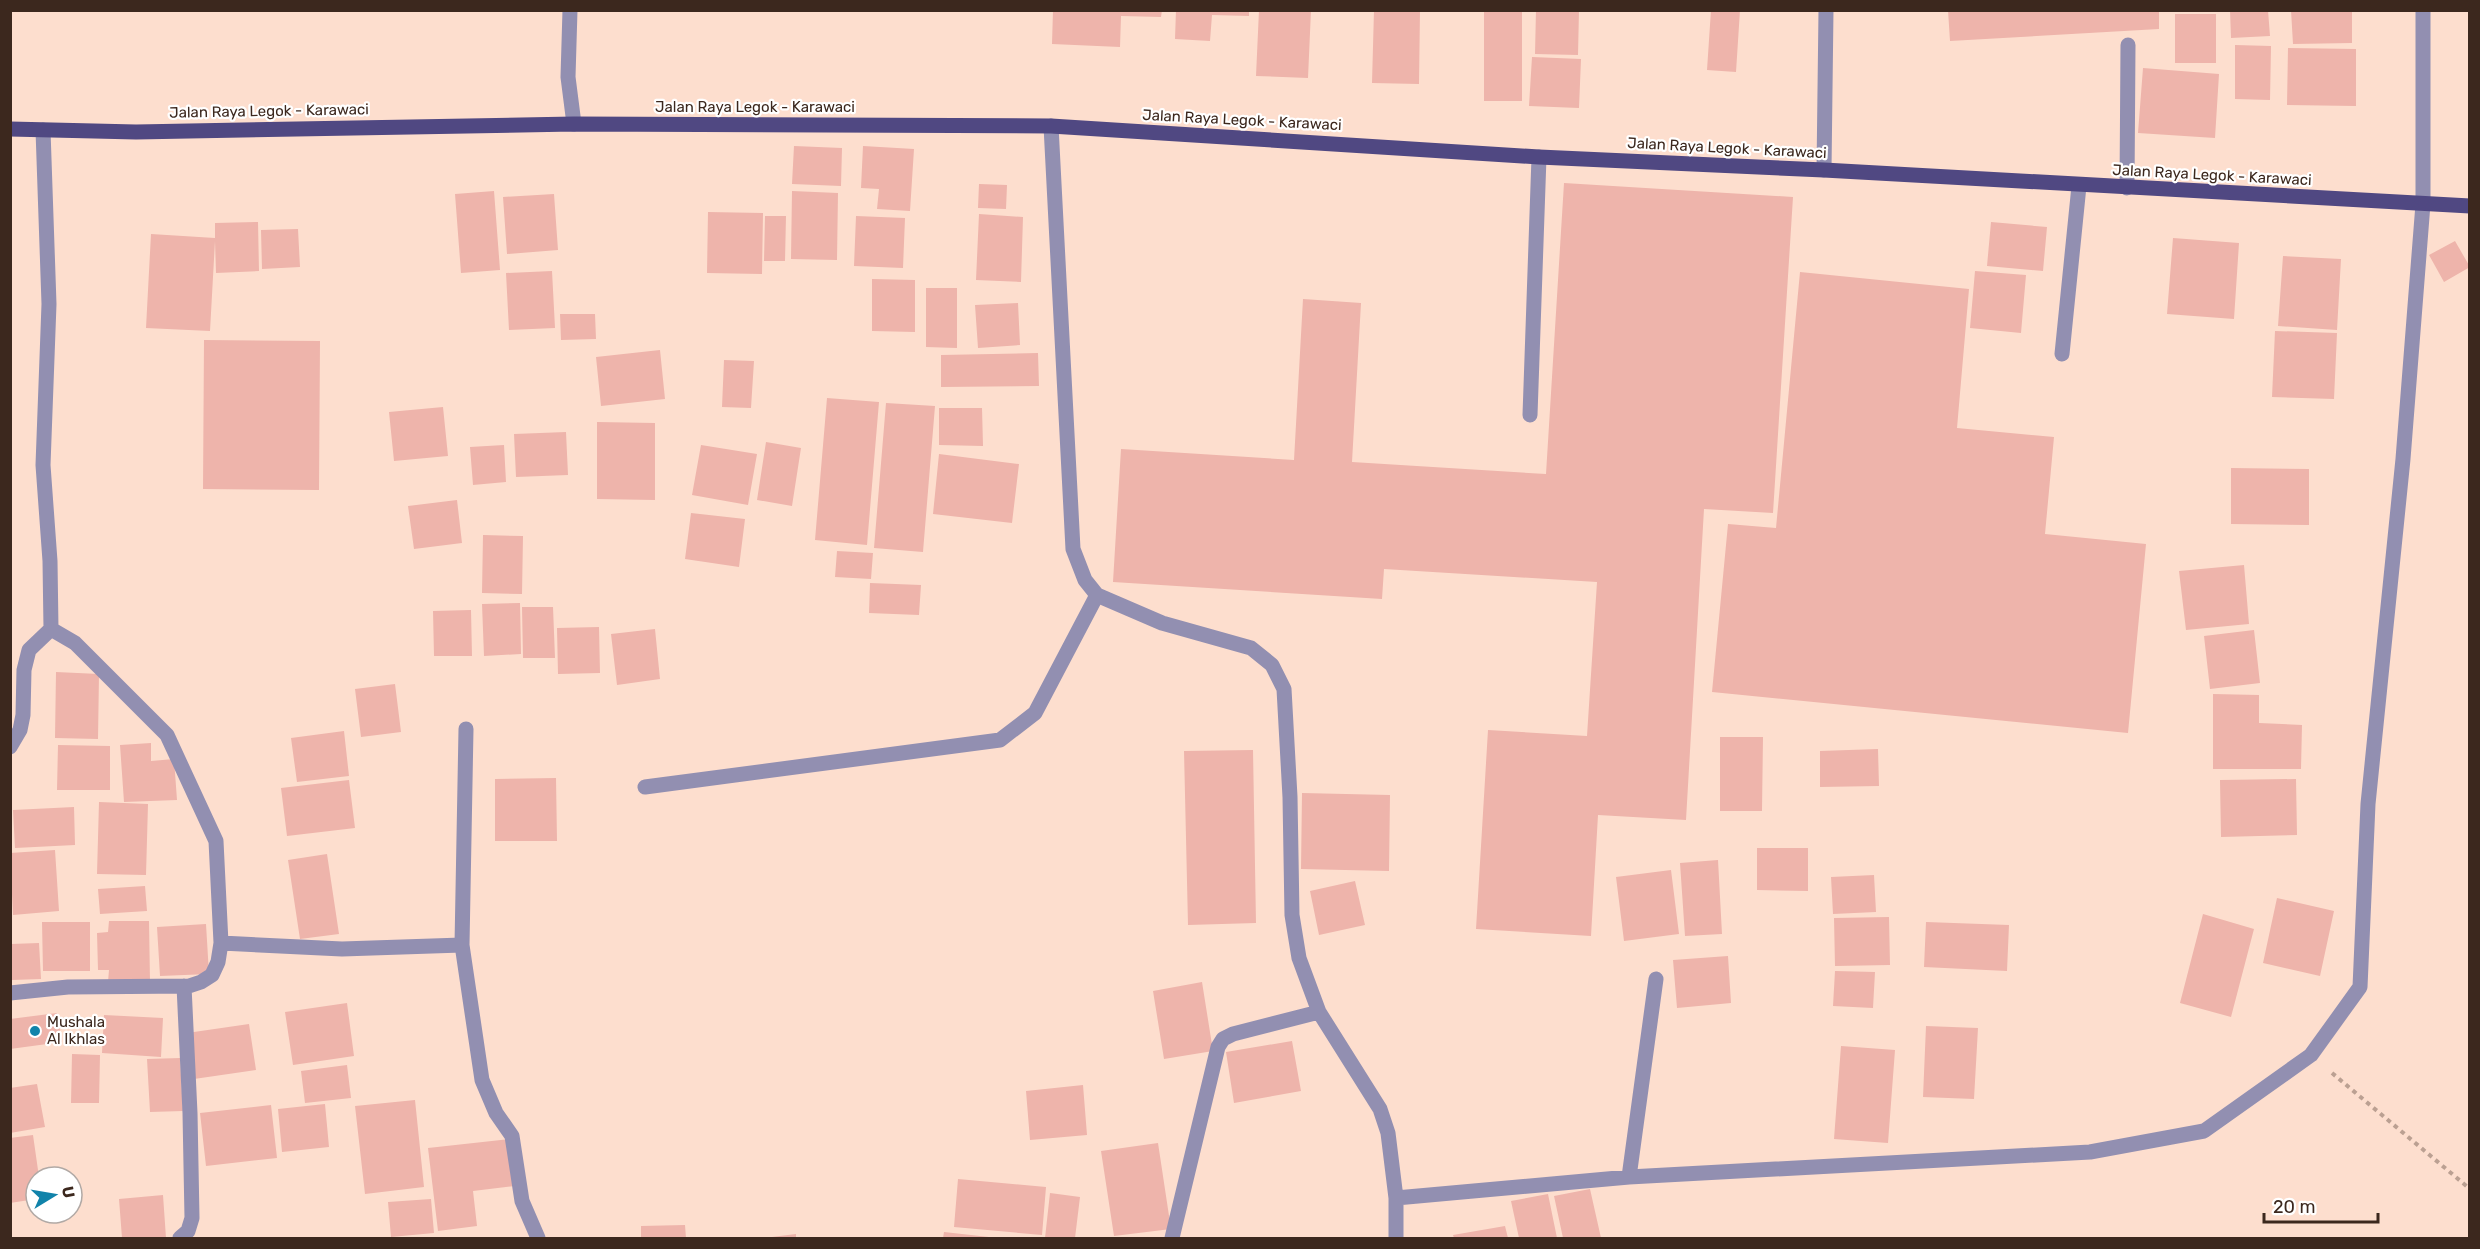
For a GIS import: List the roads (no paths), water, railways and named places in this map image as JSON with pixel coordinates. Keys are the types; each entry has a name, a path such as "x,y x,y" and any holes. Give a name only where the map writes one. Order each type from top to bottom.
{"main road":[{"name":"Jalan Raya Legok - Karawaci","path":"10,129 136,132 574,124 1051,126 1539,157 1824,170 2469,206"}],"street":[{"path":"570,10 568,77 574,124"},
{"path":"1824,170 1826,10"},
{"path":"1396,1198 1629,1177 2090,1152 2204,1131 2311,1055 2360,987 2368,804 2403,459 2416,267 2423,204 2423,10"},
{"path":"2127,188 2128,45"},
{"path":"1051,126 1073,549 1085,580 1097,595 1162,623 1251,648 1272,665 1284,689 1290,797 1292,915 1299,958 1319,1012 1380,1109 1388,1133 1396,1198 1396,1239"},
{"path":"10,747 22,722 24,670 29,650 51,629 50,561 43,465 49,304 43,130"},
{"path":"1530,415 1539,157"},
{"path":"2062,354 2079,186"},
{"path":"645,787 1000,740 1035,713 1097,595"},
{"path":"10,993 68,987 184,986 201,982 212,975 218,962 221,943 216,841 167,735 75,643 51,629"},
{"path":"466,729 462,945 482,1080 496,1113 512,1136 522,1201 538,1239"},
{"path":"221,943 342,949 462,945"},
{"path":"1629,1177 1656,978"},
{"path":"180,1239 188,1231 192,1218 184,986"},
{"path":"1172,1239 1218,1047 1223,1039 1233,1034 1319,1012"}],"place":[{"name":"Mushala Al Ikhlas","path":"35,1031"}]}
